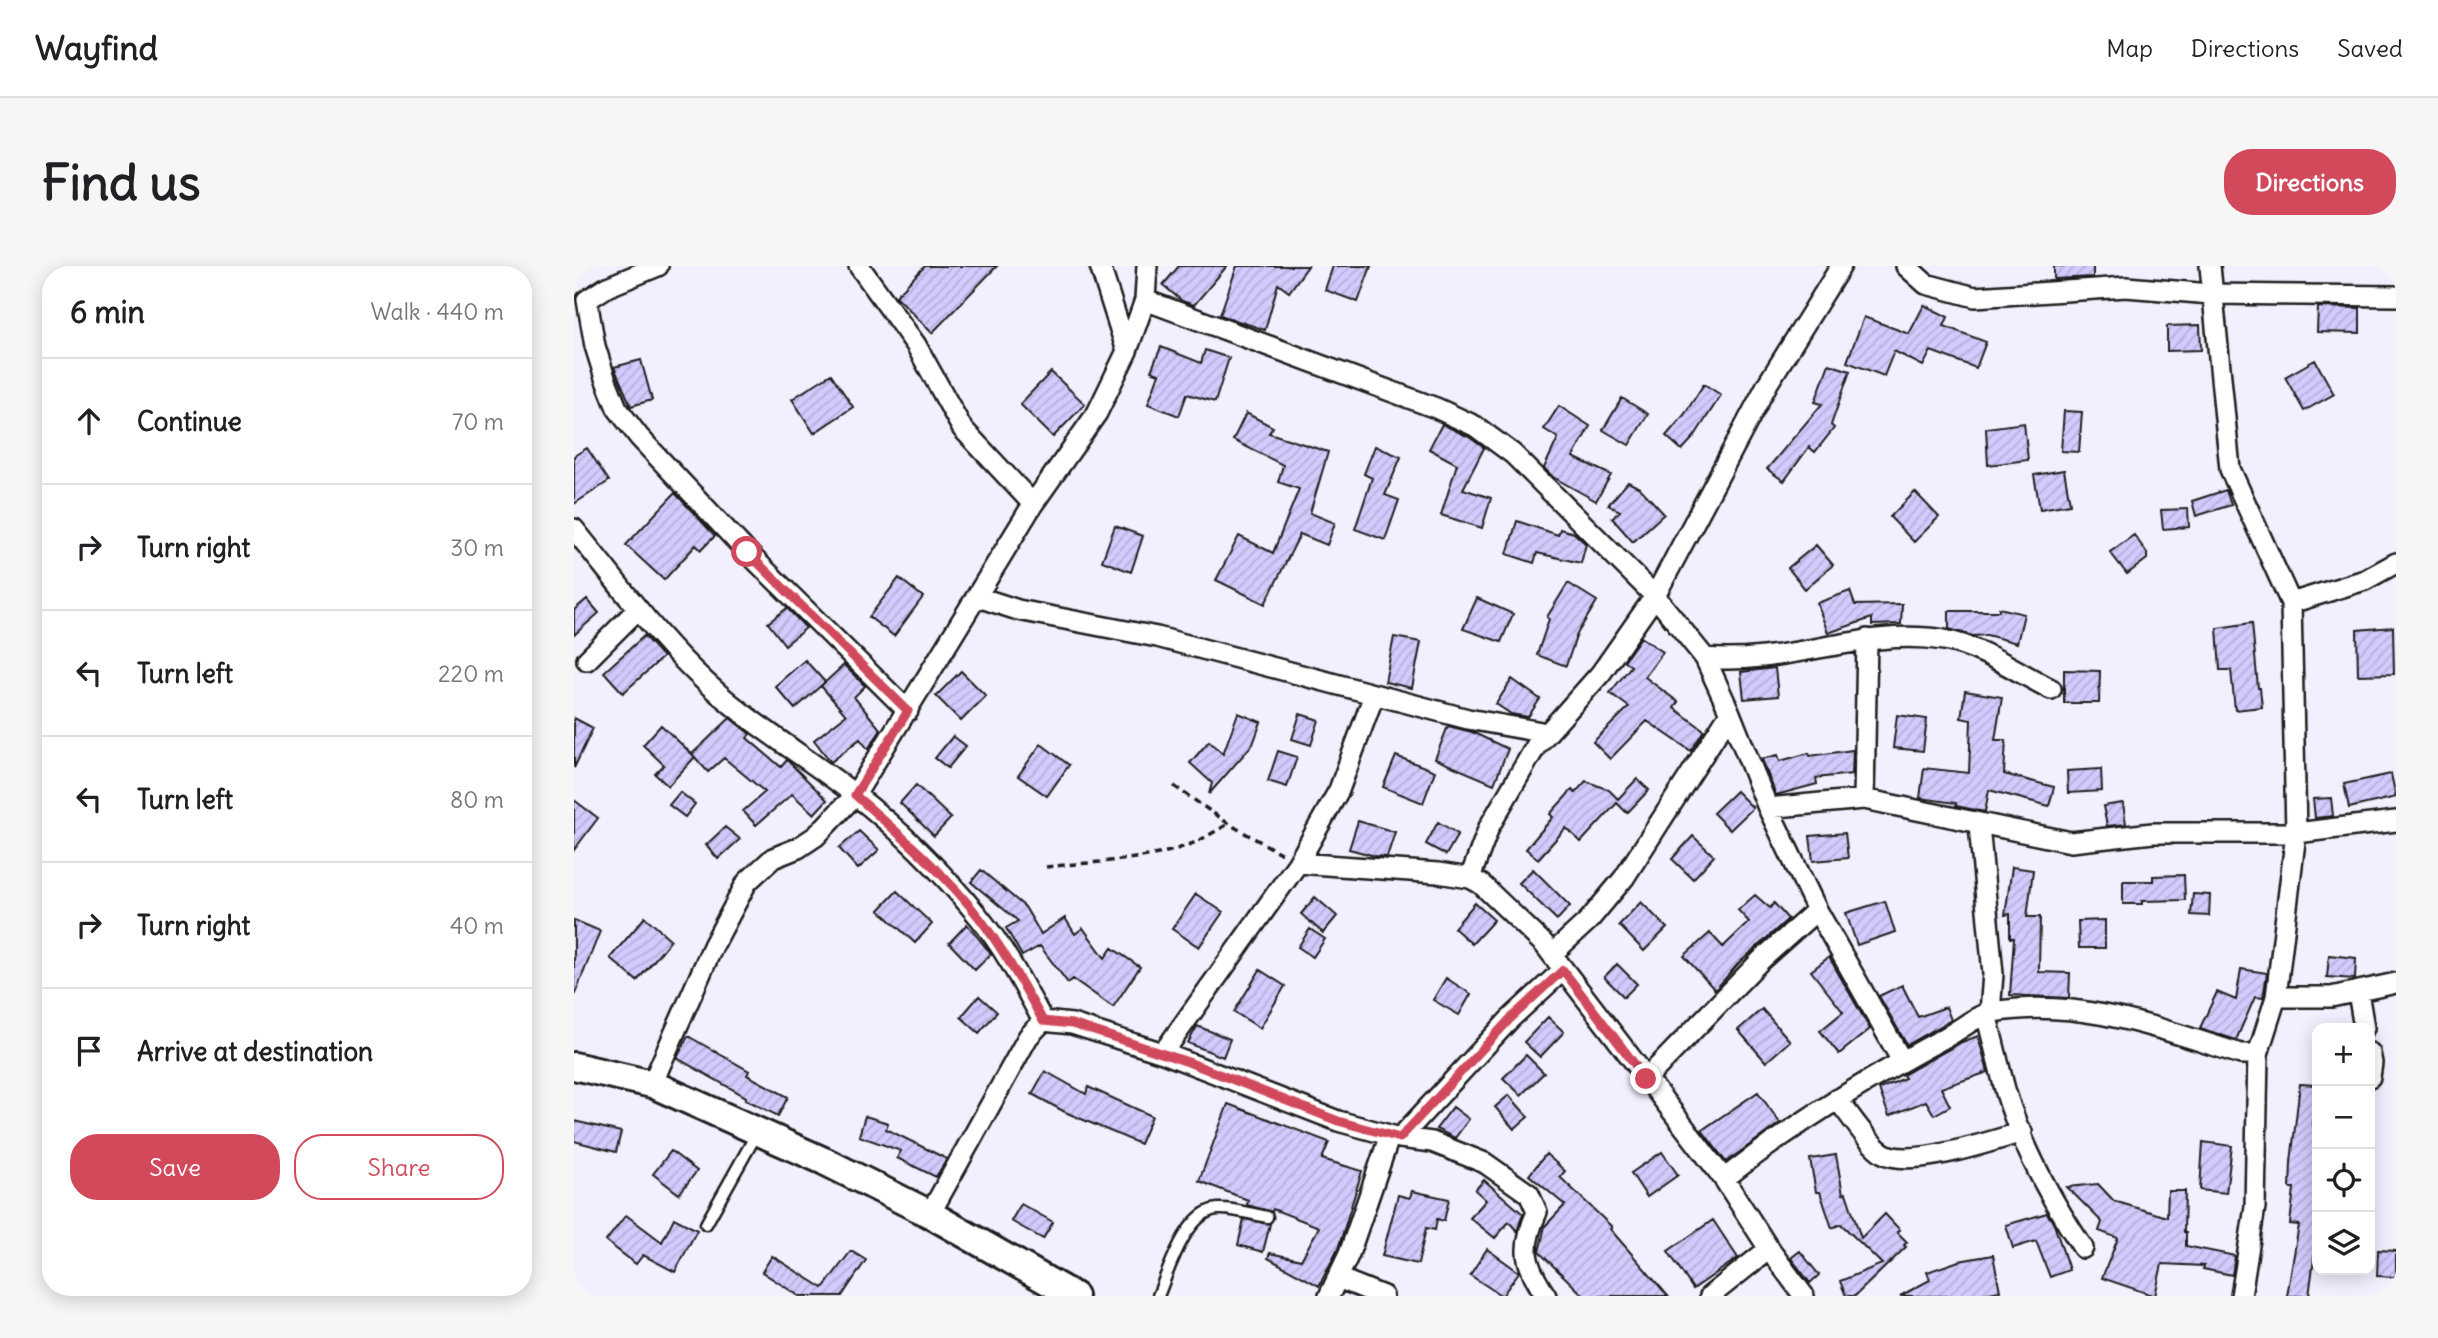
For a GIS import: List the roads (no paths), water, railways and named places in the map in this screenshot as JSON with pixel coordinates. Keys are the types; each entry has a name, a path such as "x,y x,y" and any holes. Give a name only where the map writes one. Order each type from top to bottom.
{"main road":[{"path":"586,1069 652,1084 824,1161 930,1214 1074,1296"}],"street":[{"path":"658,266 580,301 617,408 639,437 747,552 908,711"},
{"path":"859,266 916,345 962,428 1033,504"},
{"path":"1100,266 1127,351"},
{"path":"652,1084 713,946 747,882 773,858 798,848 816,836 855,795 1033,504 1097,413 1127,351 1144,300 1147,266"},
{"path":"1469,878 1489,827 1536,746 1601,673 1655,596 1768,383 1841,266"},
{"path":"1906,266 1926,284 1975,296 2126,287 2211,294 2396,296"},
{"path":"2210,266 2230,469 2291,603 2296,833 2276,997 2259,1054 2255,1207 2241,1296"},
{"path":"1144,300 1436,408 1475,426 1522,462 1655,596 1705,658 1768,808 1817,910 1902,1061"},
{"path":"574,529 638,609 694,672 740,711 855,795 917,851 979,918 1007,957 1043,1021"},
{"path":"2291,603 2365,580 2396,563"},
{"path":"978,597 1018,610 1157,637 1468,719 1547,733"},
{"path":"587,660 638,609"},
{"path":"1705,658 1727,660 1766,656 1867,639 1899,637 1944,640 1969,647 2051,689"},
{"path":"1864,799 1867,639"},
{"path":"1163,1053 1298,863 1339,790 1374,695"},
{"path":"1329,1296 1395,1137 1510,1019 1558,962 1624,878 1730,713"},
{"path":"1768,808 1864,799 2071,842 2153,833 2296,833 2396,821"},
{"path":"1979,825 1993,974 1988,1013 2007,1095 2040,1175 2083,1248"},
{"path":"1298,863 1438,873 1469,878 1481,884 1505,905 1558,962 1724,1179 1769,1249 1804,1296"},
{"path":"1646,1079 1762,959 1817,910"},
{"path":"2276,997 2331,997 2396,983"},
{"path":"2358,992 2363,1023"},
{"path":"1724,1179 1837,1098 1988,1013 2037,1009 2096,1011 2131,1019 2241,1054 2259,1054"},
{"path":"1043,1021 1072,1024 1163,1053 1338,1121 1395,1137 1432,1142 1485,1163 1529,1194 1537,1212 1528,1232 1525,1253 1533,1276 1546,1296"},
{"path":"930,1214 967,1151 1013,1062 1028,1037 1043,1021"},
{"path":"574,1051 586,1069"},
{"path":"1837,1098 1873,1144 1884,1154 1899,1157 1932,1155 1980,1145 2022,1132"},
{"path":"1710,1296 1769,1249"},
{"path":"1338,1278 1383,1296"}],"lane":[{"path":"706,1224 758,1133"},
{"path":"1158,1296 1187,1229 1200,1217 1216,1209 1267,1217"}]}
